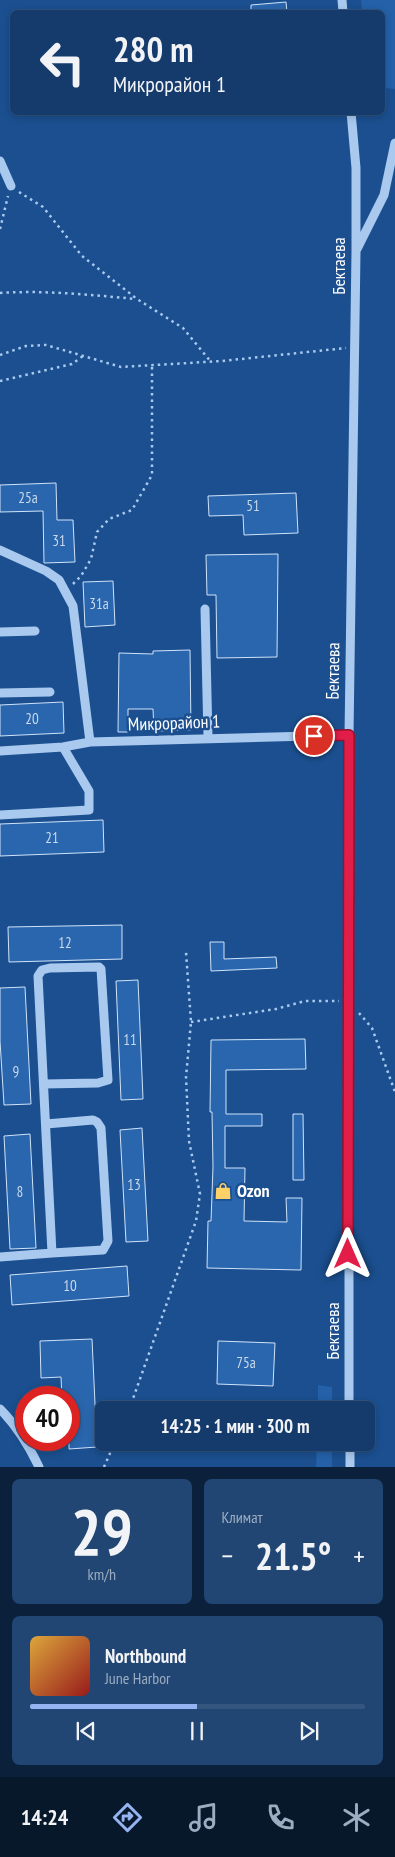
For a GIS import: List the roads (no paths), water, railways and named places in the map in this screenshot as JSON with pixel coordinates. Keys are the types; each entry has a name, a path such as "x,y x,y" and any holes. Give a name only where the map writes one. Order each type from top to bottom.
{"street":[{"name":"Бектаева","path":"349,1401 349,735 356,252 356,168 351,115"},
{"path":"356,252 384,194 395,143"},
{"path":"0,162 11,186"},
{"path":"0,550 46,571 59,580 74,606 90,742"},
{"path":"205,609 208,738"},
{"path":"0,632 35,631"},
{"path":"0,693 50,692"},
{"name":"Микрорайон 1","path":"0,751 63,747 90,742 349,735"},
{"path":"0,815 89,810 89,791 63,747"},
{"path":"44,1084 98,1083 108,1080 101,969 99,967 50,968 42,970 38,976 52,1253"},
{"path":"0,1257 103,1250 108,1241 101,1128 93,1120 46,1124"},
{"path":"0,1409 9,1418 28,1446 39,1467"},
{"path":"350,1451 350,1467"}],"place":[{"name":"Ozon","path":"223,1191"}]}
